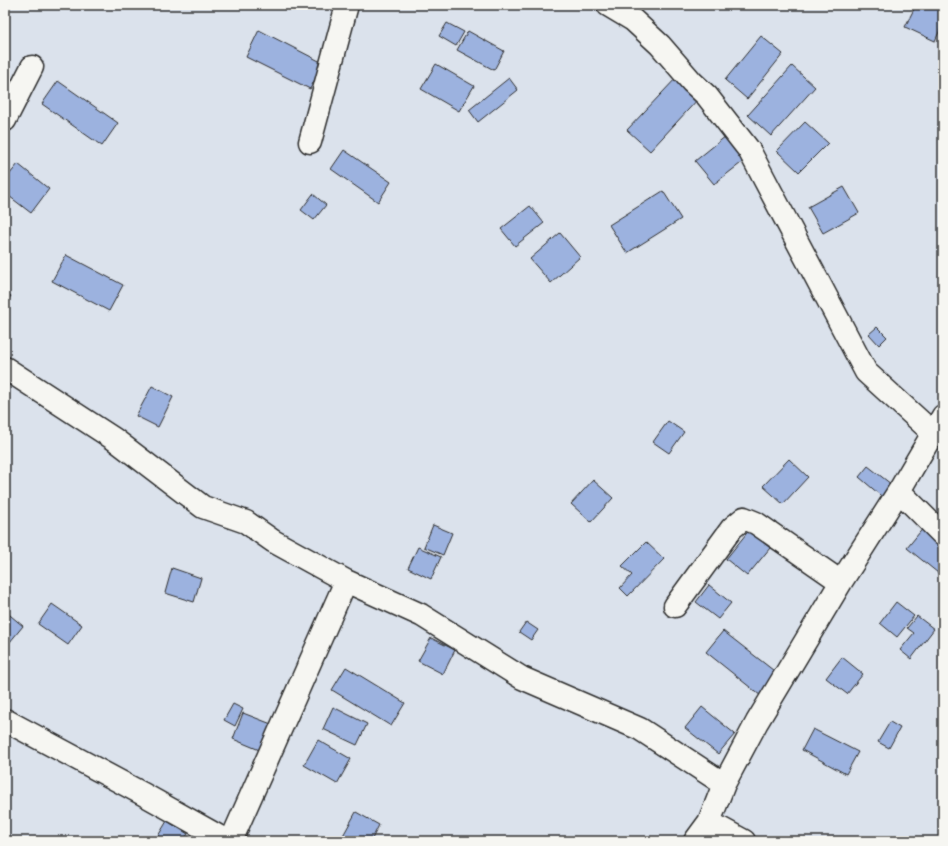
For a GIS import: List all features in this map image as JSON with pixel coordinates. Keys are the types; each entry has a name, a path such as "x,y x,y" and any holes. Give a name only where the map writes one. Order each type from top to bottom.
{"street":[{"path":"310,142 347,5"},
{"path":"608,5 633,20 660,45 692,82 707,96 750,150 866,372 938,424 899,491 841,582 757,722 724,784 708,822 695,841"},
{"path":"5,120 32,67"},
{"path":"5,368 114,439 203,507 246,522 273,541 346,580 421,615 522,678 640,729 724,784"},
{"path":"899,491 943,535"},
{"path":"675,606 732,528 744,518 756,523 841,582"},
{"path":"231,841 346,580"},
{"path":"5,720 227,841"},
{"path":"708,822 744,841"}],"building":[{"path":"916,5 943,5 943,23 935,41 905,27"},
{"path":"447,23 464,32 456,46 439,36"},
{"path":"259,30 323,63 310,89 246,57"},
{"path":"468,31 504,51 494,70 457,50"},
{"path":"761,36 783,54 747,99 725,80"},
{"path":"436,64 474,86 459,111 421,89"},
{"path":"792,66 815,87 771,136 748,115"},
{"path":"678,76 700,97 650,151 627,130"},
{"path":"509,78 518,90 478,122 469,110"},
{"path":"58,81 118,123 102,146 42,104"},
{"path":"805,122 828,143 799,172 777,151"},
{"path":"726,136 745,160 714,184 695,161"},
{"path":"344,150 391,182 378,202 331,169"},
{"path":"18,164 49,189 31,213 5,193 5,180"},
{"path":"844,187 859,213 823,233 808,207"},
{"path":"663,191 681,219 627,253 609,225"},
{"path":"313,194 326,205 314,220 301,210"},
{"path":"530,206 544,223 515,246 501,229"},
{"path":"560,233 580,257 551,283 530,259"},
{"path":"66,255 123,285 109,311 52,281"},
{"path":"5,292 11,296 5,304"},
{"path":"877,327 887,337 879,345 869,334"},
{"path":"152,386 173,397 158,427 136,416"},
{"path":"668,421 684,432 669,453 653,442"},
{"path":"789,459 808,477 783,504 763,486"},
{"path":"868,466 896,488 886,500 859,477"},
{"path":"593,480 613,498 591,522 571,504"},
{"path":"754,524 767,534 762,541 770,548 747,576 726,559"},
{"path":"433,525 452,533 443,555 424,547"},
{"path":"924,527 943,542 943,577 907,548"},
{"path":"646,542 664,559 628,596 620,588 632,575 622,566"},
{"path":"418,547 441,557 431,579 408,568"},
{"path":"172,568 201,578 194,602 165,593"},
{"path":"709,585 731,603 718,619 696,602"},
{"path":"896,602 914,616 897,637 880,623"},
{"path":"52,604 82,625 68,645 38,624"},
{"path":"5,611 23,626 5,648"},
{"path":"917,616 934,629 911,659 900,650 914,633 907,628"},
{"path":"526,622 538,630 531,640 519,632"},
{"path":"723,631 778,674 761,696 706,652"},
{"path":"431,638 455,650 443,674 418,661"},
{"path":"842,657 863,674 847,694 826,678"},
{"path":"346,667 405,703 391,726 332,690"},
{"path":"233,704 243,709 235,726 224,720"},
{"path":"333,707 367,724 357,745 323,729"},
{"path":"702,707 735,734 718,754 685,728"},
{"path":"243,713 279,727 269,754 233,739"},
{"path":"890,722 900,728 889,748 878,742"},
{"path":"813,729 858,752 846,774 802,750"},
{"path":"318,740 351,759 337,784 304,765"},
{"path":"356,812 379,825 371,841 340,841"},
{"path":"167,821 188,834 183,841 155,841"}]}
